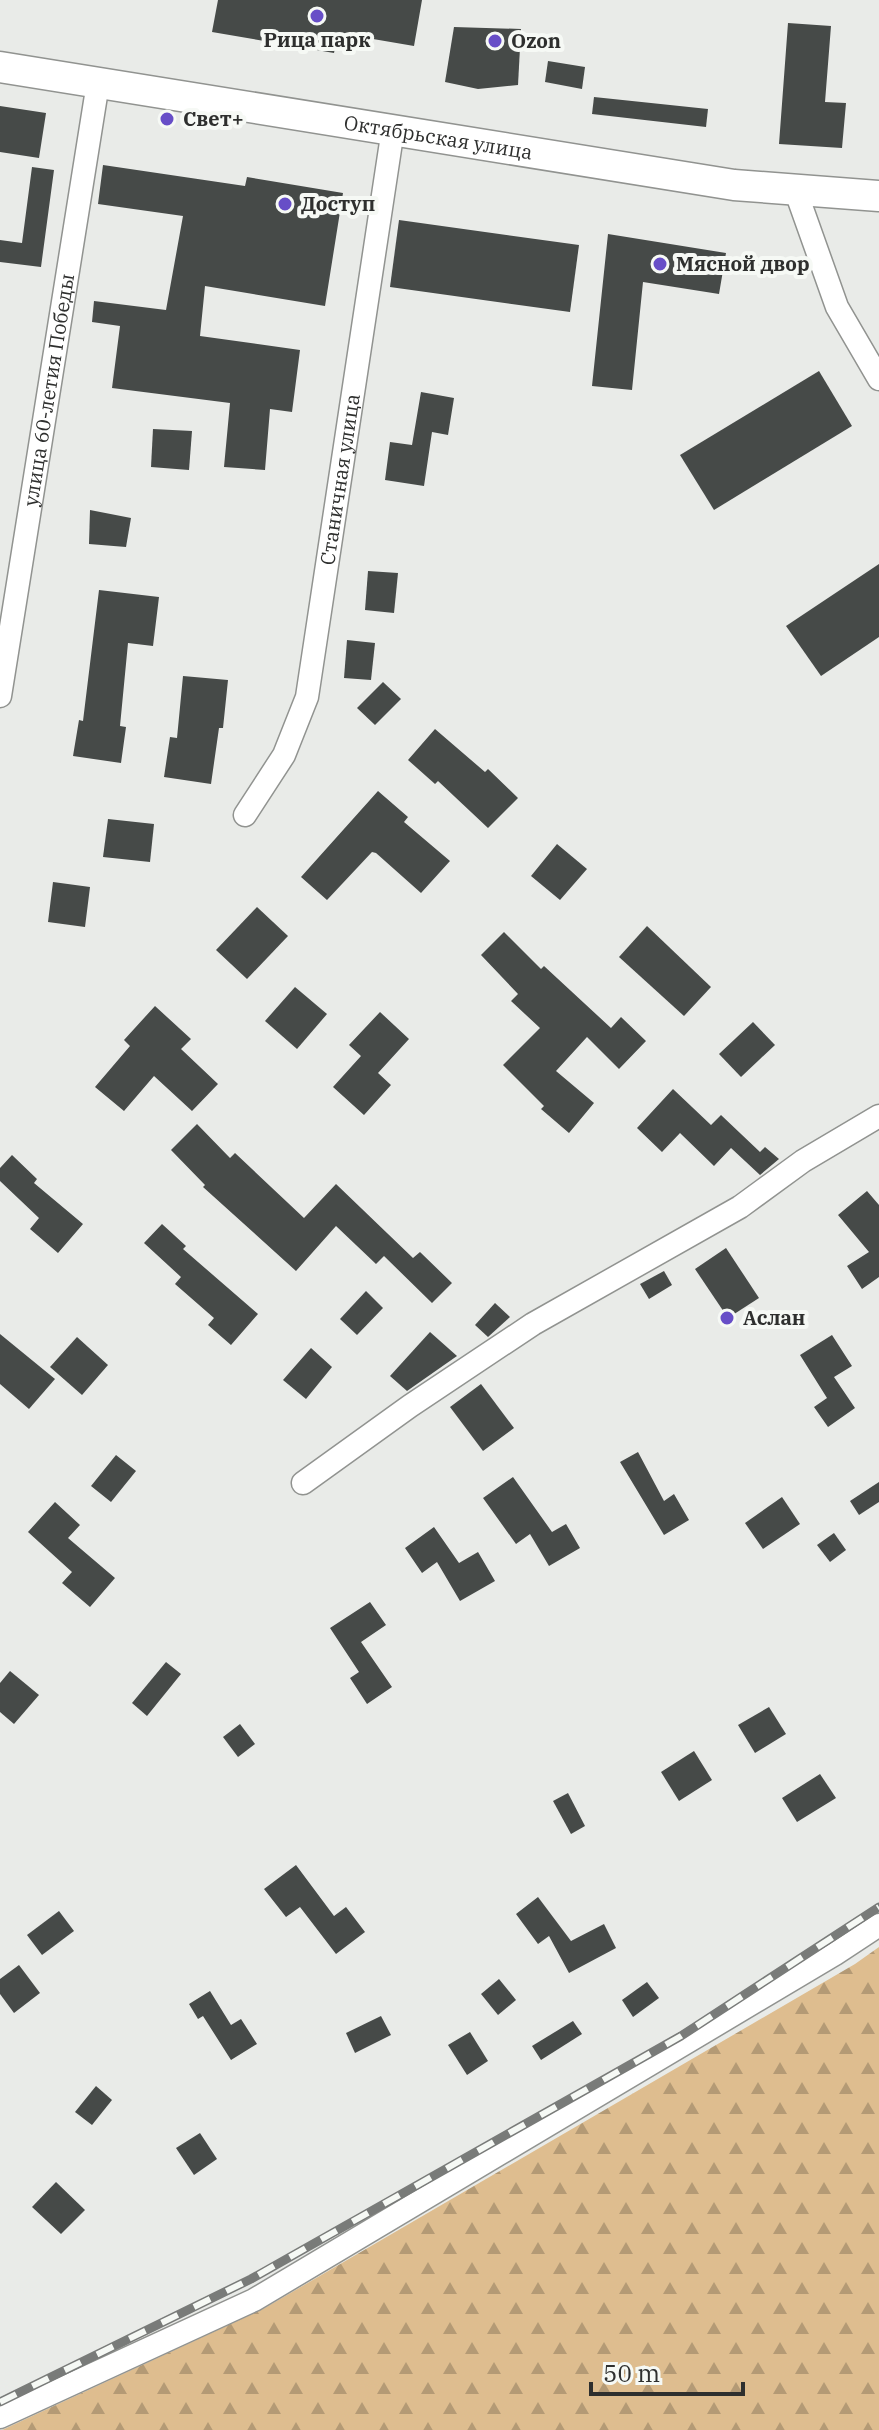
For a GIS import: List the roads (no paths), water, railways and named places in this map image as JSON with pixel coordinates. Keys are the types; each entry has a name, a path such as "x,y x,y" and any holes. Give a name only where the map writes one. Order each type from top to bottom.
{"main road":[{"name":"Октябрьская улица","path":"0,53 499,131 818,176 879,175"},
{"name":"Октябрьская улица","path":"0,67 734,185 879,196"}],"street":[{"name":"улица 60-летия Победы","path":"0,696 98,83"},
{"name":"Станичная улица","path":"245,815 284,755 307,697 393,129"},
{"path":"795,189 837,307 879,379"},
{"path":"303,1483 410,1406 533,1324 740,1207 803,1161 879,1116"},
{"path":"0,2417 254,2300 822,1962 879,1925"}],"railway":[{"path":"0,2402 251,2279 681,2036 879,1907"}],"place":[{"name":"Рица парк","path":"317,16"},
{"name":"Ozon","path":"495,41"},
{"name":"Свет+","path":"167,119"},
{"name":"Доступ","path":"285,204"},
{"name":"Мясной двор","path":"660,264"},
{"name":"Аслан","path":"727,1318"}]}
